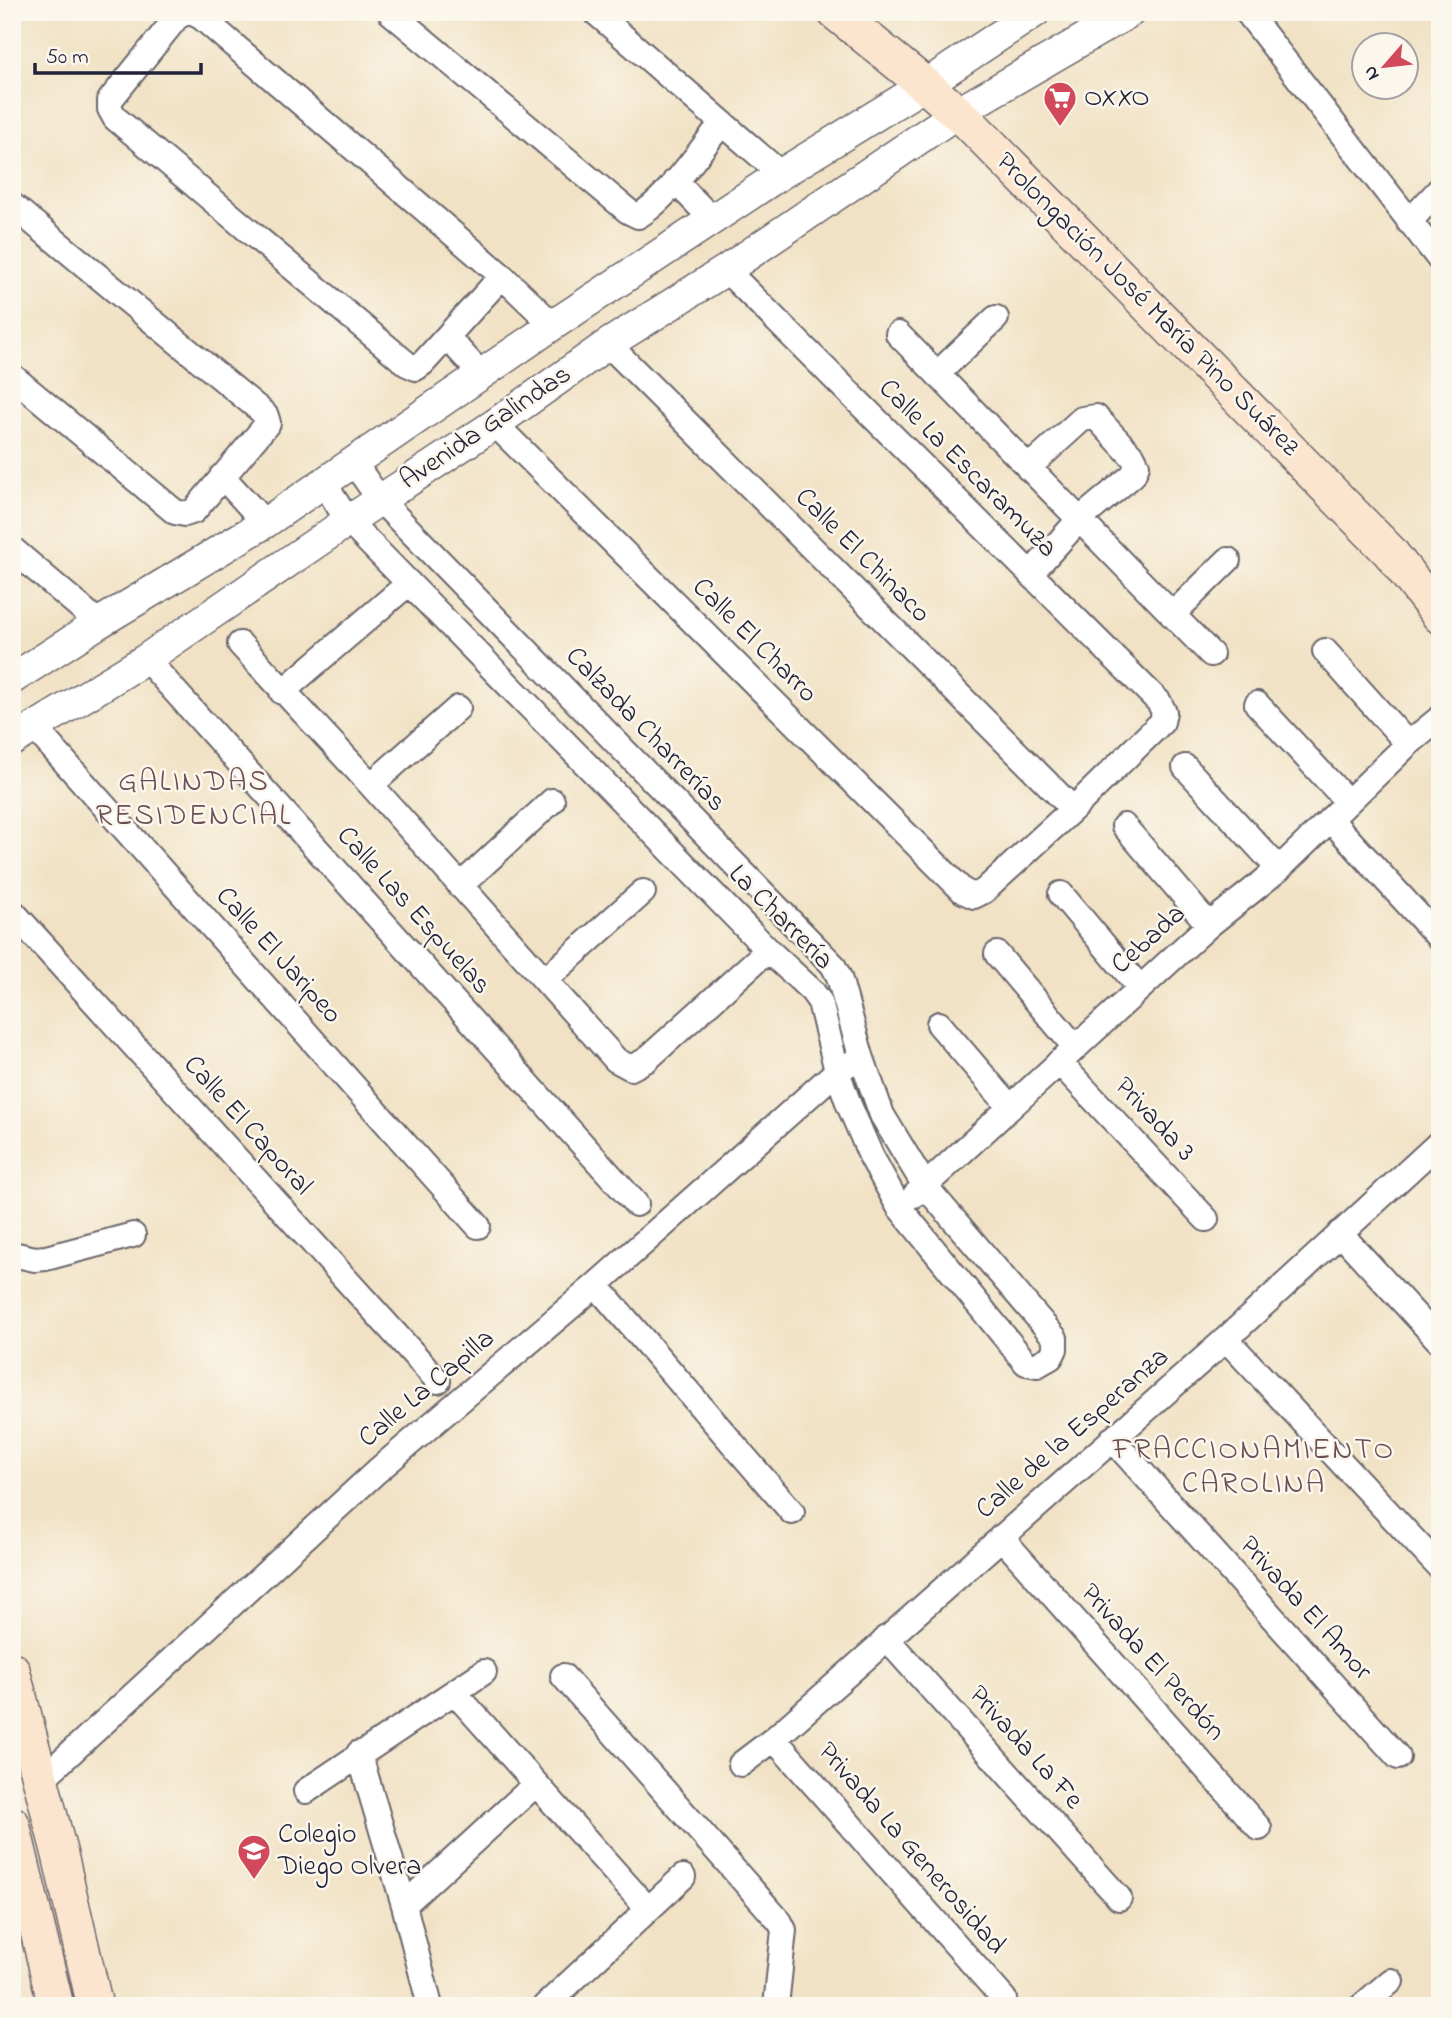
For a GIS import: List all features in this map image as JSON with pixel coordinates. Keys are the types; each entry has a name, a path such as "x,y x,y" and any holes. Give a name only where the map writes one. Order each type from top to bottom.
{"main road":[{"name":"Prolongación José María Pino Suárez","path":"835,12 957,113 1390,552 1440,617"},
{"path":"12,1670 95,2006"},
{"path":"12,1824 56,2006"}],"street":[{"path":"502,276 423,363 416,368 407,364 115,118 110,109 110,100 177,17 189,12 201,18 502,276 554,325"},
{"path":"390,12 628,211 638,216 649,210 722,123"},
{"path":"595,12 781,174"},
{"name":"Avenida Galindas","path":"23,734 146,659 495,424 608,344 726,270 957,113 1130,12"},
{"path":"1247,12 1440,260"},
{"name":"Avenida Galindas","path":"12,679 265,523 481,373 781,174 925,85 1018,16"},
{"path":"675,181 713,220"},
{"path":"1409,222 1440,189"},
{"path":"12,205 266,416 268,423 194,511 185,514 176,512 12,376"},
{"name":"Calle La Escaramuza","path":"726,270 1159,702 1164,712 1162,722 1073,809"},
{"path":"937,374 996,318"},
{"path":"898,334 1211,654"},
{"path":"447,337 481,373"},
{"name":"Calle El Chinaco","path":"608,344 1073,809"},
{"path":"1028,468 1082,419 1096,417 1133,457 1137,465 1133,475 1079,520 1030,574"},
{"name":"Calle El Charro","path":"495,424 962,891 974,896 984,891 1073,809"},
{"name":"Calzada Charrerías","path":"354,463 380,500 833,965 882,1115 925,1186"},
{"path":"222,476 265,523"},
{"name":"La Charrería","path":"324,483 348,521 768,950 812,991 820,1002 849,1105 871,1156 900,1207 1026,1363 1037,1365 1051,1357 1055,1349 1055,1338 925,1186"},
{"path":"12,549 99,623"},
{"path":"1172,615 1228,560"},
{"path":"282,692 409,583"},
{"path":"240,644 371,785 616,1060 631,1068 646,1060 768,950"},
{"path":"1325,651 1408,744"},
{"name":"Calle Las Espuelas","path":"146,659 636,1204"},
{"path":"1257,704 1347,801"},
{"path":"371,785 458,708"},
{"name":"Cebada","path":"900,1207 1209,925 1279,869 1347,801 1440,718"},
{"name":"Calle El Jaripeo","path":"23,734 478,1226"},
{"path":"1185,767 1279,869"},
{"path":"460,886 552,801"},
{"path":"1329,819 1440,939"},
{"path":"1124,826 1209,925"},
{"path":"546,979 642,892"},
{"path":"1061,894 1140,988"},
{"name":"Calle El Caporal","path":"12,911 438,1381"},
{"name":"Privada 3","path":"997,954 1067,1054 1206,1219"},
{"path":"939,1024 1010,1107"},
{"name":"Calle La Capilla","path":"41,1780 377,1471 596,1285 837,1070 861,1056"},
{"name":"Calle de la Esperanza","path":"741,1764 774,1739 1226,1339 1440,1142"},
{"path":"1340,1233 1440,1342"},
{"path":"12,1254 35,1259 46,1258 133,1235"},
{"path":"596,1285 792,1511"},
{"path":"1226,1339 1440,1567"},
{"name":"Privada El Amor","path":"1112,1439 1398,1757"},
{"name":"Privada El Perdón","path":"1001,1537 1259,1828"},
{"name":"Privada La Fe","path":"886,1638 1119,1898"},
{"path":"306,1791 359,1753 484,1672"},
{"path":"563,1676 780,1922 784,1930 776,2006"},
{"path":"454,1692 648,1909"},
{"name":"Privada La Generosidad","path":"774,1739 1004,1999"},
{"path":"359,1753 404,1905 430,2006"},
{"path":"404,1905 536,1784"},
{"path":"556,2002 683,1877"},
{"path":"1362,2006 1391,1981"}],"place":[{"name":"OXXO","path":"1060,128"},
{"name":"Colegio Diego Olvera","path":"254,1881"}],"district":[{"name":"GALINDAS RESIDENCIAL","path":"194,800"},
{"name":"FRACCIONAMIENTO CAROLINA","path":"1254,1468"}]}
